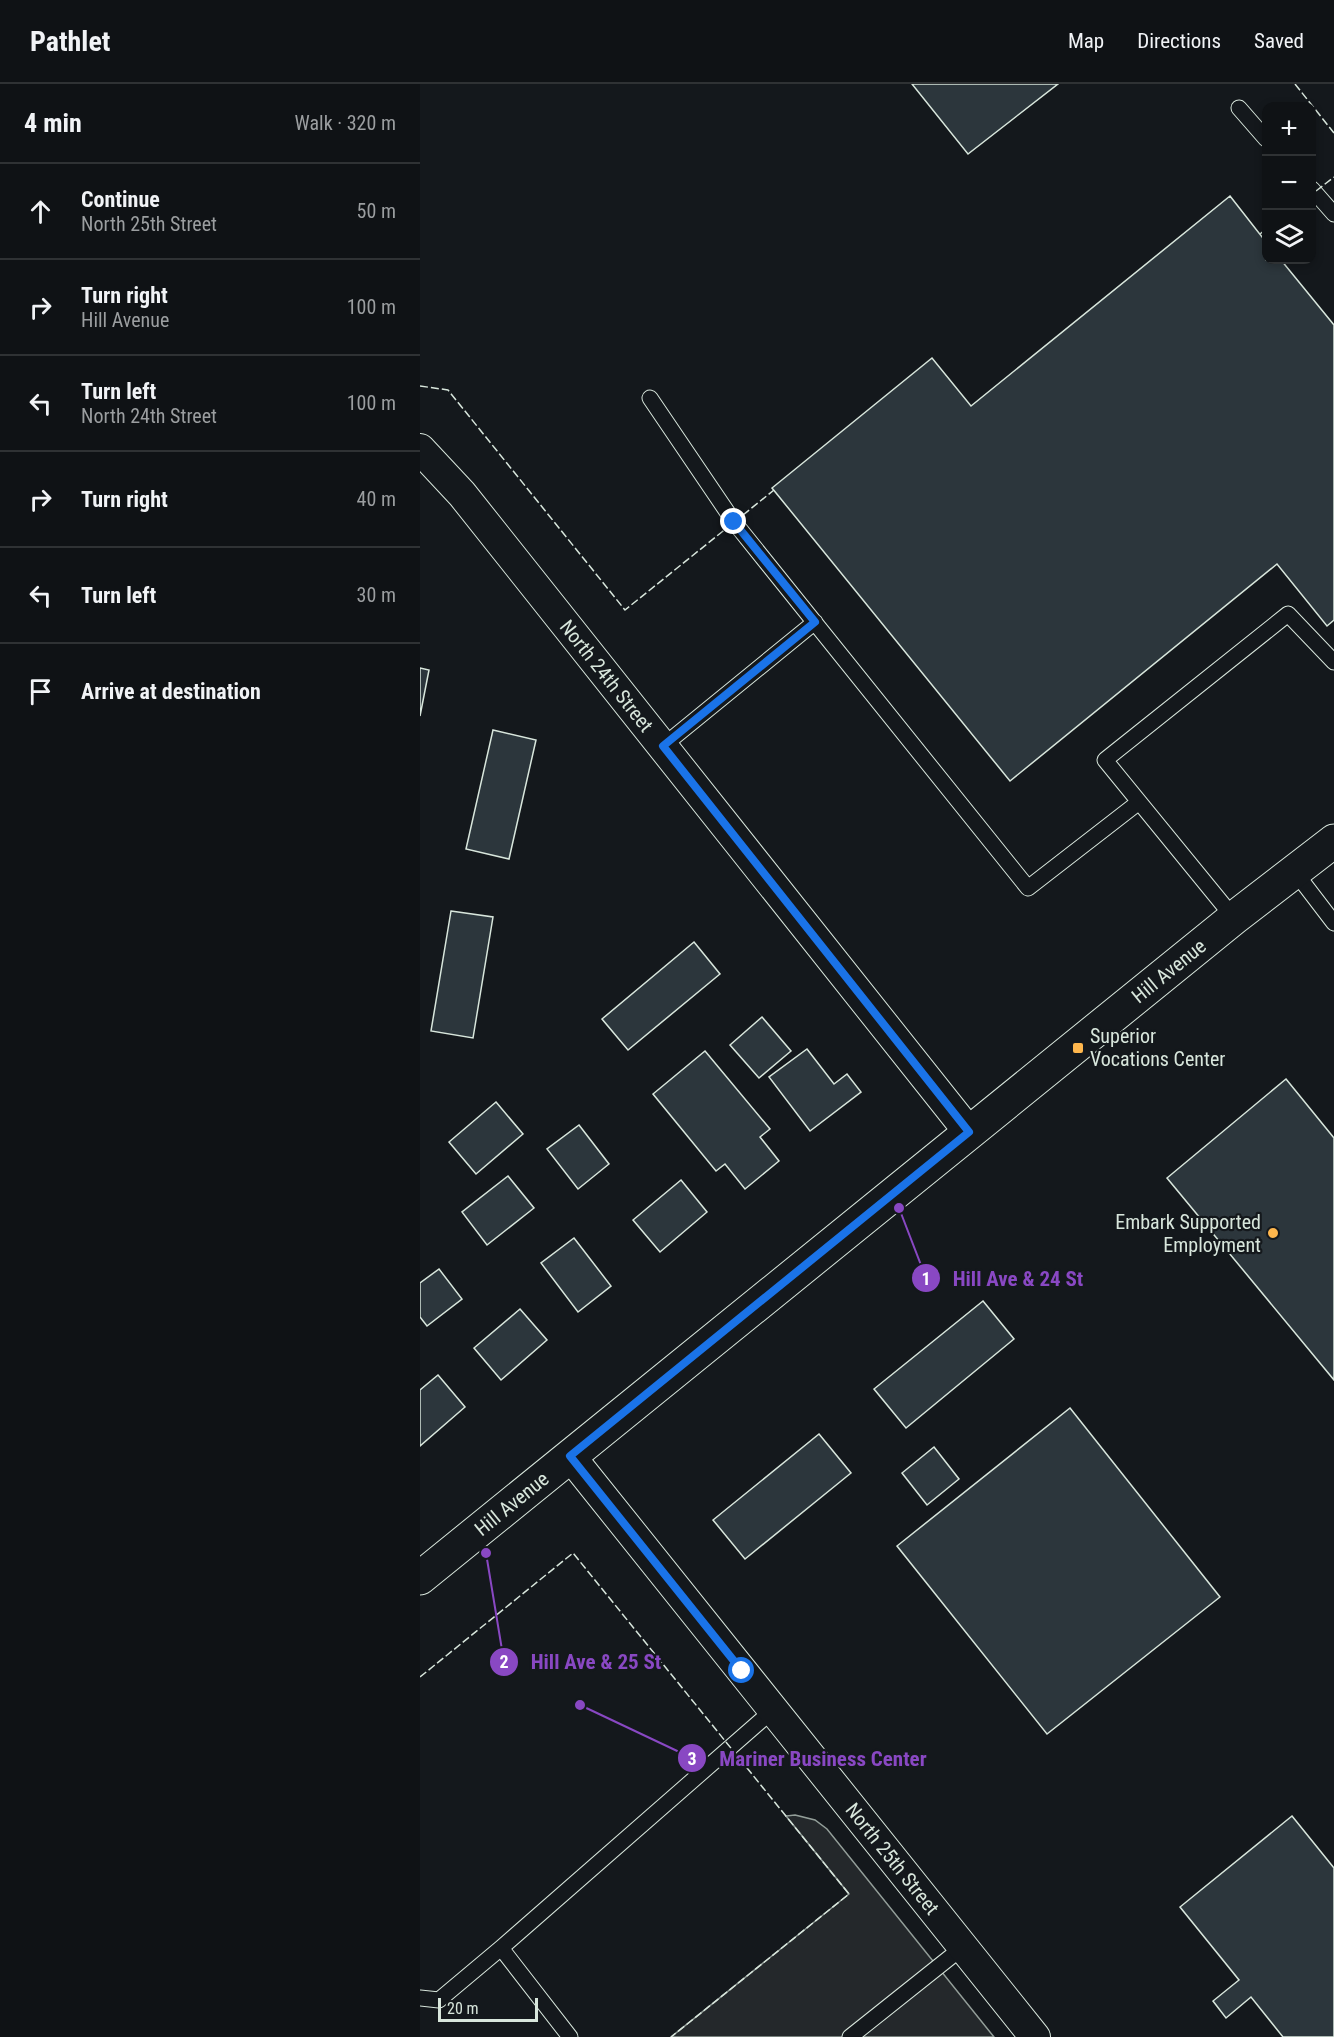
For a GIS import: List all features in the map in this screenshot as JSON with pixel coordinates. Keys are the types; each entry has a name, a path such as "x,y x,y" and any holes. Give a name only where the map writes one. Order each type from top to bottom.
{"street":[{"name":"North 24th Street","path":"420,448 462,494 969,1132"},
{"name":"Hill Avenue","path":"420,1578 1234,918 1334,841"},
{"name":"North 25th Street","path":"570,1456 1035,2037"}],"lane":[{"path":"1239,108 1262,134"},
{"path":"1316,194 1334,213"},
{"path":"650,398 734,522 1028,888 1139,802"},
{"path":"1234,918 1105,760 1288,614 1334,662"},
{"path":"663,746 815,622"},
{"path":"1295,872 1334,923"},
{"path":"420,1998 439,2000 773,1710"},
{"path":"850,2037 963,1947"},
{"path":"501,1948 570,2037"}],"shaded area":[{"path":"795,1815 815,1820 827,1829 994,2037 671,2037 849,1894 786,1816"}],"building":[{"path":"912,84 1058,84 968,154"},
{"path":"1230,196 1262,237 1262,264 1284,264 1334,325 1334,620 1327,626 1277,564 1010,781 772,488 932,358 971,406"},
{"path":"420,668 429,670 420,716"},
{"path":"493,730 536,740 509,859 466,849"},
{"path":"451,911 493,917 473,1038 431,1031"},
{"path":"694,942 720,974 628,1050 602,1019"},
{"path":"762,1017 791,1051 759,1078 730,1045"},
{"path":"807,1049 834,1084 847,1074 861,1092 810,1131 769,1077"},
{"path":"705,1051 770,1129 760,1137 779,1161 745,1189 725,1164 716,1171 653,1094"},
{"name":"Embark Supported Employment","path":"1286,1079 1334,1138 1334,1380 1167,1178"},
{"path":"496,1102 523,1134 476,1174 449,1142"},
{"path":"579,1125 609,1164 578,1189 547,1149"},
{"path":"508,1176 534,1208 487,1245 462,1212"},
{"path":"681,1180 707,1212 660,1252 633,1220"},
{"path":"574,1238 611,1286 578,1312 541,1263"},
{"path":"439,1269 462,1299 427,1326 420,1317 420,1283"},
{"path":"983,1301 1014,1339 906,1428 874,1389"},
{"path":"520,1309 547,1340 501,1380 474,1348"},
{"path":"438,1375 465,1407 420,1446 420,1390"},
{"path":"1070,1408 1220,1597 1047,1734 897,1546"},
{"path":"819,1434 851,1473 745,1559 713,1520"},
{"path":"934,1447 959,1479 927,1505 902,1473"},
{"path":"1292,1816 1334,1868 1334,2037 1283,2037 1251,1997 1226,2018 1213,2001 1239,1980 1180,1907"}],"fence":[{"path":"1295,84 1334,133"},
{"path":"1316,191 1334,177"},
{"path":"420,386 448,390 625,610 774,490"},
{"path":"420,1677 573,1553 849,1894 671,2037"}],"place":[{"name":"Superior Vocations Center","path":"1078,1048"},
{"name":"Hill Ave & 24 St","path":"899,1208"},
{"name":"Embark Supported Employment","path":"1273,1233"},
{"name":"Hill Ave & 25 St","path":"486,1553"},
{"name":"Mariner Business Center","path":"580,1705"}],"route":[{"path":"734,522 815,622 663,746 969,1132 570,1456 742,1671"}]}
